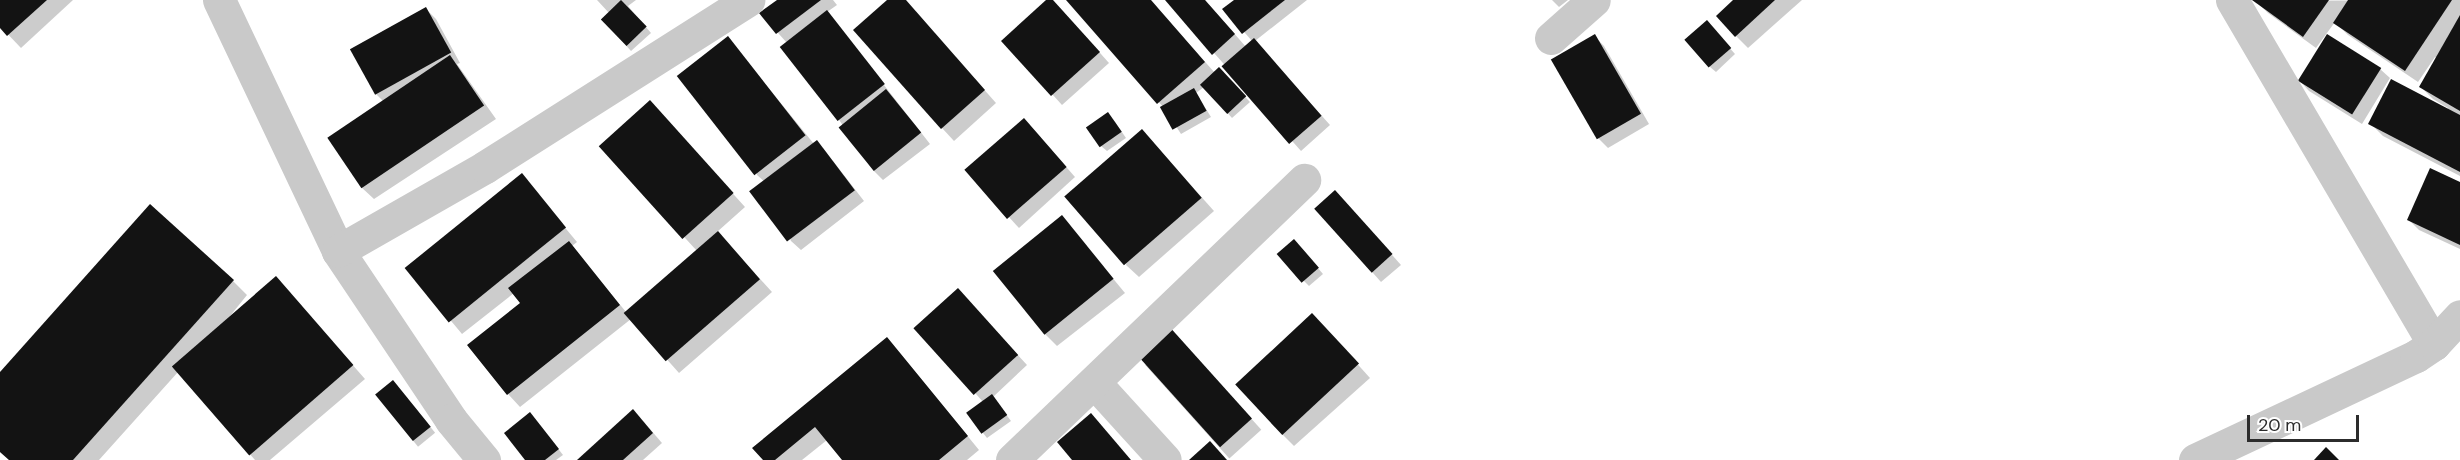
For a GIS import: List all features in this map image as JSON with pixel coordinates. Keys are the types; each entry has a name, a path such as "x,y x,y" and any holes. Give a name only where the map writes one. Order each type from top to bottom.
{"street":[{"path":"219,0 224,15 338,251 451,420 484,460"},
{"path":"338,251 485,167 748,0"},
{"path":"1551,38 1594,0"},
{"path":"2232,0 2434,344"},
{"path":"1012,460 1304,180"},
{"path":"2195,460 2416,356 2434,344 2460,316"},
{"path":"1094,382 1165,460"}],"building":[{"path":"0,0 47,0 7,36 0,28"},
{"path":"621,0 647,27 627,46 601,19"},
{"path":"777,0 821,0 776,34 759,13"},
{"path":"887,0 906,0 985,90 941,129 853,30"},
{"path":"1046,0 1053,0 1100,52 1051,96 1001,41"},
{"path":"1066,0 1151,0 1205,62 1157,104"},
{"path":"1165,0 1205,0 1235,34 1212,55"},
{"path":"1234,0 1285,0 1242,34 1222,9"},
{"path":"1733,0 1775,0 1735,37 1716,16"},
{"path":"2252,0 2329,0 2303,37"},
{"path":"2348,0 2452,0 2405,71 2333,23"},
{"path":"426,7 451,52 375,95 350,49"},
{"path":"827,10 885,84 838,121 780,47"},
{"path":"2460,15 2460,111 2419,87"},
{"path":"1707,20 1731,48 1709,68 1684,40"},
{"path":"1595,34 1641,114 1597,139 1551,60"},
{"path":"2327,34 2381,68 2352,115 2298,81"},
{"path":"728,36 806,135 754,175 677,76"},
{"path":"1254,38 1322,116 1289,144 1222,66"},
{"path":"450,55 484,106 361,188 327,138"},
{"path":"1219,67 1246,96 1227,114 1200,85"},
{"path":"2391,79 2460,115 2460,172 2368,124"},
{"path":"1194,88 1207,111 1172,130 1160,107"},
{"path":"886,89 921,133 874,171 839,127"},
{"path":"650,100 734,193 682,239 599,146"},
{"path":"1108,112 1122,132 1100,147 1086,127"},
{"path":"1024,118 1067,167 1007,219 964,170"},
{"path":"1142,129 1202,198 1124,265 1064,197"},
{"path":"817,140 855,190 787,241 749,191"},
{"path":"2430,168 2460,182 2460,245 2407,220"},
{"path":"522,173 566,227 449,322 405,268"},
{"path":"1335,190 1393,254 1372,273 1314,209"},
{"path":"150,204 234,280 73,460 9,460 0,452 0,372"},
{"path":"1062,215 1114,279 1044,335 993,271"},
{"path":"718,231 760,279 666,361 624,313"},
{"path":"1294,239 1319,268 1302,283 1277,254"},
{"path":"569,241 620,305 507,395 467,345 520,303 508,288"},
{"path":"276,276 353,365 249,456 172,367"},
{"path":"958,288 1018,355 974,395 913,328"},
{"path":"1312,313 1359,363 1282,435 1235,385"},
{"path":"1167,324 1252,418 1220,447 1135,353"},
{"path":"887,337 968,436 939,460 842,460 815,427 775,460 763,460 752,448"},
{"path":"393,380 431,427 413,441 375,394"},
{"path":"992,394 1007,415 981,434 966,413"},
{"path":"633,409 653,433 623,460 577,460"},
{"path":"530,412 559,449 545,460 525,460 504,433"},
{"path":"1091,413 1131,460 1072,460 1057,442"},
{"path":"1210,441 1227,460 1189,460"},
{"path":"2326,447 2339,460 2314,460"}]}
